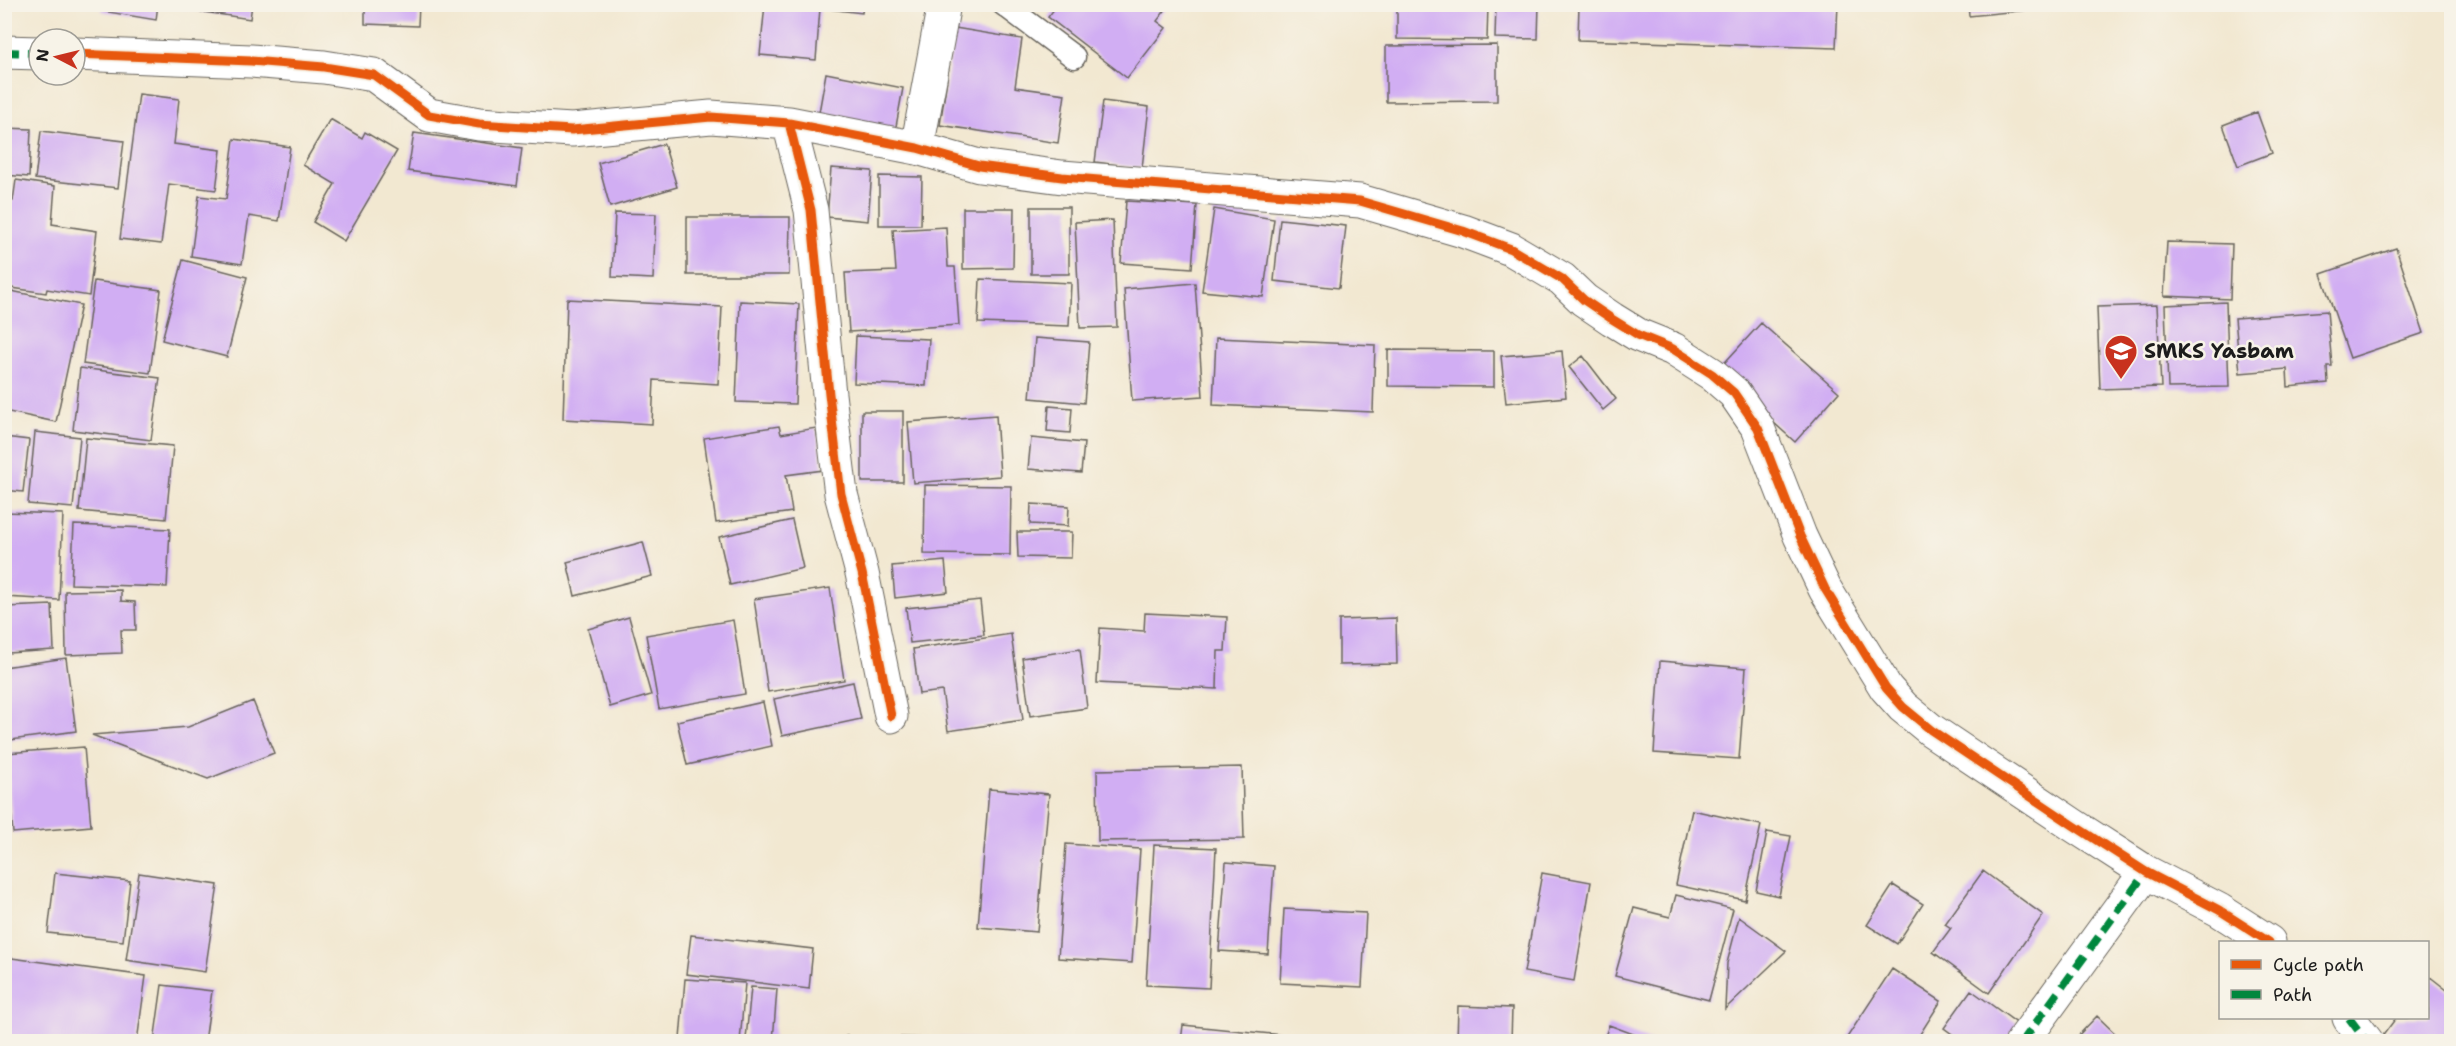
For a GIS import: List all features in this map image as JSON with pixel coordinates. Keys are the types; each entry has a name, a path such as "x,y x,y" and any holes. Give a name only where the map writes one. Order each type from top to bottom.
{"street":[{"path":"917,147 944,4"},
{"path":"4,52 27,53"},
{"path":"87,54 251,61 324,67 374,75 429,115 479,124 572,130 711,117 789,123 917,147 979,166 1062,177 1360,201 1463,231 1511,249 1562,279 1584,300 1612,319 1638,335 1673,349 1712,374 1734,393 1758,428 1800,536 1825,589 1881,680 1903,707 1931,730 2146,872 2219,910 2267,941"},
{"path":"789,123 811,210 841,494 862,573 891,716"},
{"path":"2022,1041 2146,872"},
{"path":"2350,1019 2367,1041"}],"lane":[{"path":"1003,4 1074,57"}],"building":[{"path":"103,4 158,4 156,20 102,11"},
{"path":"170,4 252,4 250,19 170,7"},
{"path":"365,4 419,4 418,26 365,24"},
{"path":"765,4 863,4 862,13 820,8 816,60 760,55"},
{"path":"1058,4 1170,4 1157,21 1166,28 1127,78 1048,17"},
{"path":"1397,4 1488,4 1487,40 1397,39"},
{"path":"1496,4 1539,4 1538,39 1495,38"},
{"path":"1579,4 1838,4 1836,48 1578,40"},
{"path":"1968,4 2069,4 2069,6 1969,16"},
{"path":"955,28 1022,39 1015,87 1065,94 1058,143 940,125"},
{"path":"1497,45 1497,101 1386,102 1386,46"},
{"path":"826,73 903,88 895,132 818,118"},
{"path":"139,94 179,99 174,144 221,150 216,190 169,184 161,244 120,239"},
{"path":"1103,101 1149,107 1142,168 1095,162"},
{"path":"2257,112 2272,153 2238,166 2223,125"},
{"path":"330,119 362,138 365,132 397,151 344,241 313,222 335,184 303,165"},
{"path":"4,128 31,129 29,177 4,175"},
{"path":"41,131 124,141 118,188 35,179"},
{"path":"414,133 522,148 517,186 408,171"},
{"path":"234,139 290,147 279,221 249,216 242,264 191,256 199,196 226,199"},
{"path":"664,144 677,187 610,207 598,163"},
{"path":"831,168 872,171 868,221 827,217"},
{"path":"879,176 922,177 921,225 879,225"},
{"path":"16,180 55,186 52,224 97,231 89,296 47,289 46,293 5,287 5,200 13,201"},
{"path":"1126,201 1197,205 1192,268 1121,263"},
{"path":"1031,207 1069,207 1069,274 1031,274"},
{"path":"963,208 1014,208 1013,268 963,269"},
{"path":"1214,209 1274,219 1263,297 1202,291"},
{"path":"615,213 656,214 653,279 612,277"},
{"path":"687,217 790,217 789,275 687,275"},
{"path":"1280,219 1346,226 1339,288 1274,281"},
{"path":"1113,220 1117,327 1080,328 1075,222"},
{"path":"946,227 948,267 955,267 959,325 849,332 845,273 896,271 893,230"},
{"path":"2167,242 2232,244 2230,299 2164,296"},
{"path":"2396,248 2424,333 2350,358 2321,274"},
{"path":"183,260 247,277 227,357 162,340"},
{"path":"980,279 1071,283 1069,326 978,323"},
{"path":"94,281 161,290 150,373 83,364"},
{"path":"1195,283 1203,396 1132,401 1124,289"},
{"path":"11,291 81,305 56,422 4,411 4,294 10,295"},
{"path":"567,299 722,307 718,384 654,380 652,424 563,419"},
{"path":"740,301 799,304 795,404 736,402"},
{"path":"2226,302 2229,387 2168,388 2165,305"},
{"path":"2157,305 2161,387 2100,389 2097,307"},
{"path":"2327,311 2332,366 2327,366 2328,383 2288,387 2287,369 2240,373 2235,318"},
{"path":"1761,323 1839,392 1795,442 1717,371"},
{"path":"856,336 929,339 926,386 854,383"},
{"path":"1035,338 1089,342 1084,403 1030,398"},
{"path":"1216,338 1375,345 1373,412 1213,405"},
{"path":"1388,350 1494,351 1494,387 1388,386"},
{"path":"1562,351 1566,397 1506,403 1501,356"},
{"path":"1583,356 1616,399 1603,410 1569,367"},
{"path":"80,368 160,378 151,440 73,430"},
{"path":"1049,406 1072,408 1070,433 1047,431"},
{"path":"862,411 903,411 903,482 862,482"},
{"path":"996,415 1000,476 913,483 908,422"},
{"path":"779,426 781,434 816,428 823,470 786,475 792,512 716,523 704,438"},
{"path":"35,432 80,437 73,508 28,504"},
{"path":"4,437 29,440 23,492 4,490"},
{"path":"86,438 173,446 166,519 79,511"},
{"path":"1031,438 1084,443 1081,473 1028,469"},
{"path":"925,485 1011,486 1010,555 924,554"},
{"path":"1031,504 1069,506 1068,526 1030,524"},
{"path":"4,512 63,514 59,600 4,597"},
{"path":"792,520 803,568 730,585 719,537"},
{"path":"74,525 170,529 167,587 71,584"},
{"path":"1017,532 1072,532 1071,558 1018,557"},
{"path":"643,542 652,576 575,596 567,562"},
{"path":"945,561 948,592 895,598 892,566"},
{"path":"830,588 844,680 768,692 754,599"},
{"path":"121,590 121,601 135,602 136,630 121,630 122,653 66,655 65,591"},
{"path":"980,600 984,635 910,643 906,608"},
{"path":"52,605 54,650 8,653 6,607"},
{"path":"1145,613 1227,617 1225,651 1218,651 1217,689 1097,683 1100,628 1144,631"},
{"path":"629,617 651,695 610,707 588,629"},
{"path":"1396,618 1397,664 1339,665 1339,620"},
{"path":"733,620 745,694 659,709 646,635"},
{"path":"1011,634 1023,720 948,731 942,691 919,694 913,649"},
{"path":"1080,649 1087,708 1030,716 1022,658"},
{"path":"66,658 76,731 4,741 4,667"},
{"path":"1660,661 1746,668 1739,759 1654,753"},
{"path":"853,682 861,719 782,736 774,699"},
{"path":"253,701 274,753 208,779 92,735 188,727"},
{"path":"763,702 772,746 687,765 677,721"},
{"path":"84,747 91,826 13,833 6,753"},
{"path":"1242,767 1244,839 1098,841 1097,770"},
{"path":"989,789 1049,794 1037,932 978,927"},
{"path":"1692,810 1761,825 1745,900 1676,885"},
{"path":"1767,832 1791,836 1779,896 1756,891"},
{"path":"1066,844 1140,849 1132,963 1058,958"},
{"path":"1154,845 1216,848 1209,988 1146,985"},
{"path":"1226,862 1274,866 1268,954 1219,951"},
{"path":"1983,871 2043,915 1989,993 1933,952 1951,928 1945,924"},
{"path":"55,873 130,881 123,941 48,933"},
{"path":"139,873 218,885 205,972 126,960"},
{"path":"1542,873 1591,882 1574,981 1524,972"},
{"path":"1893,885 1923,904 1897,944 1867,925"},
{"path":"1676,895 1733,909 1709,1000 1615,976 1634,908 1670,917"},
{"path":"1284,909 1366,913 1362,987 1280,983"},
{"path":"1739,917 1786,951 1725,1009 1727,963"},
{"path":"691,935 813,949 809,989 686,974"},
{"path":"4,957 146,976 137,1042 4,1041"},
{"path":"1892,969 1941,1001 1915,1042 1844,1042"},
{"path":"2429,976 2452,994 2452,1042 2378,1042 2395,1019 2429,1019"},
{"path":"685,979 745,983 740,1042 680,1039"},
{"path":"162,985 212,991 205,1042 154,1042"},
{"path":"751,987 777,989 773,1041 746,1039"},
{"path":"1971,990 2018,1024 2006,1042 1963,1042 1944,1028"},
{"path":"1458,1006 1512,1008 1511,1042 1457,1042"},
{"path":"2097,1016 2124,1042 2072,1042"},
{"path":"1183,1025 1311,1038 1311,1042 1181,1042"},
{"path":"1609,1025 1652,1041 1652,1042 1603,1042"},
{"path":"846,1036 975,1039 975,1042 845,1042"}],"marked path":[{"path":"4,52 27,53"},
{"path":"2022,1042 2146,872"},
{"path":"2350,1019 2367,1042"}],"cycle path":[{"path":"87,54 251,61 324,67 374,75 429,115 479,124 572,130 711,117 789,123 917,148 979,166 1062,177 1360,201 1463,231 1511,249 1562,279 1584,300 1612,319 1638,335 1673,349 1712,374 1734,393 1758,428 1800,536 1825,589 1886,688 1903,707 1931,730 2146,872 2219,910 2267,941"},
{"path":"789,123 811,210 841,494 862,573 891,716"}],"place":[{"name":"SMKS Yasbam","path":"2121,380"}]}
